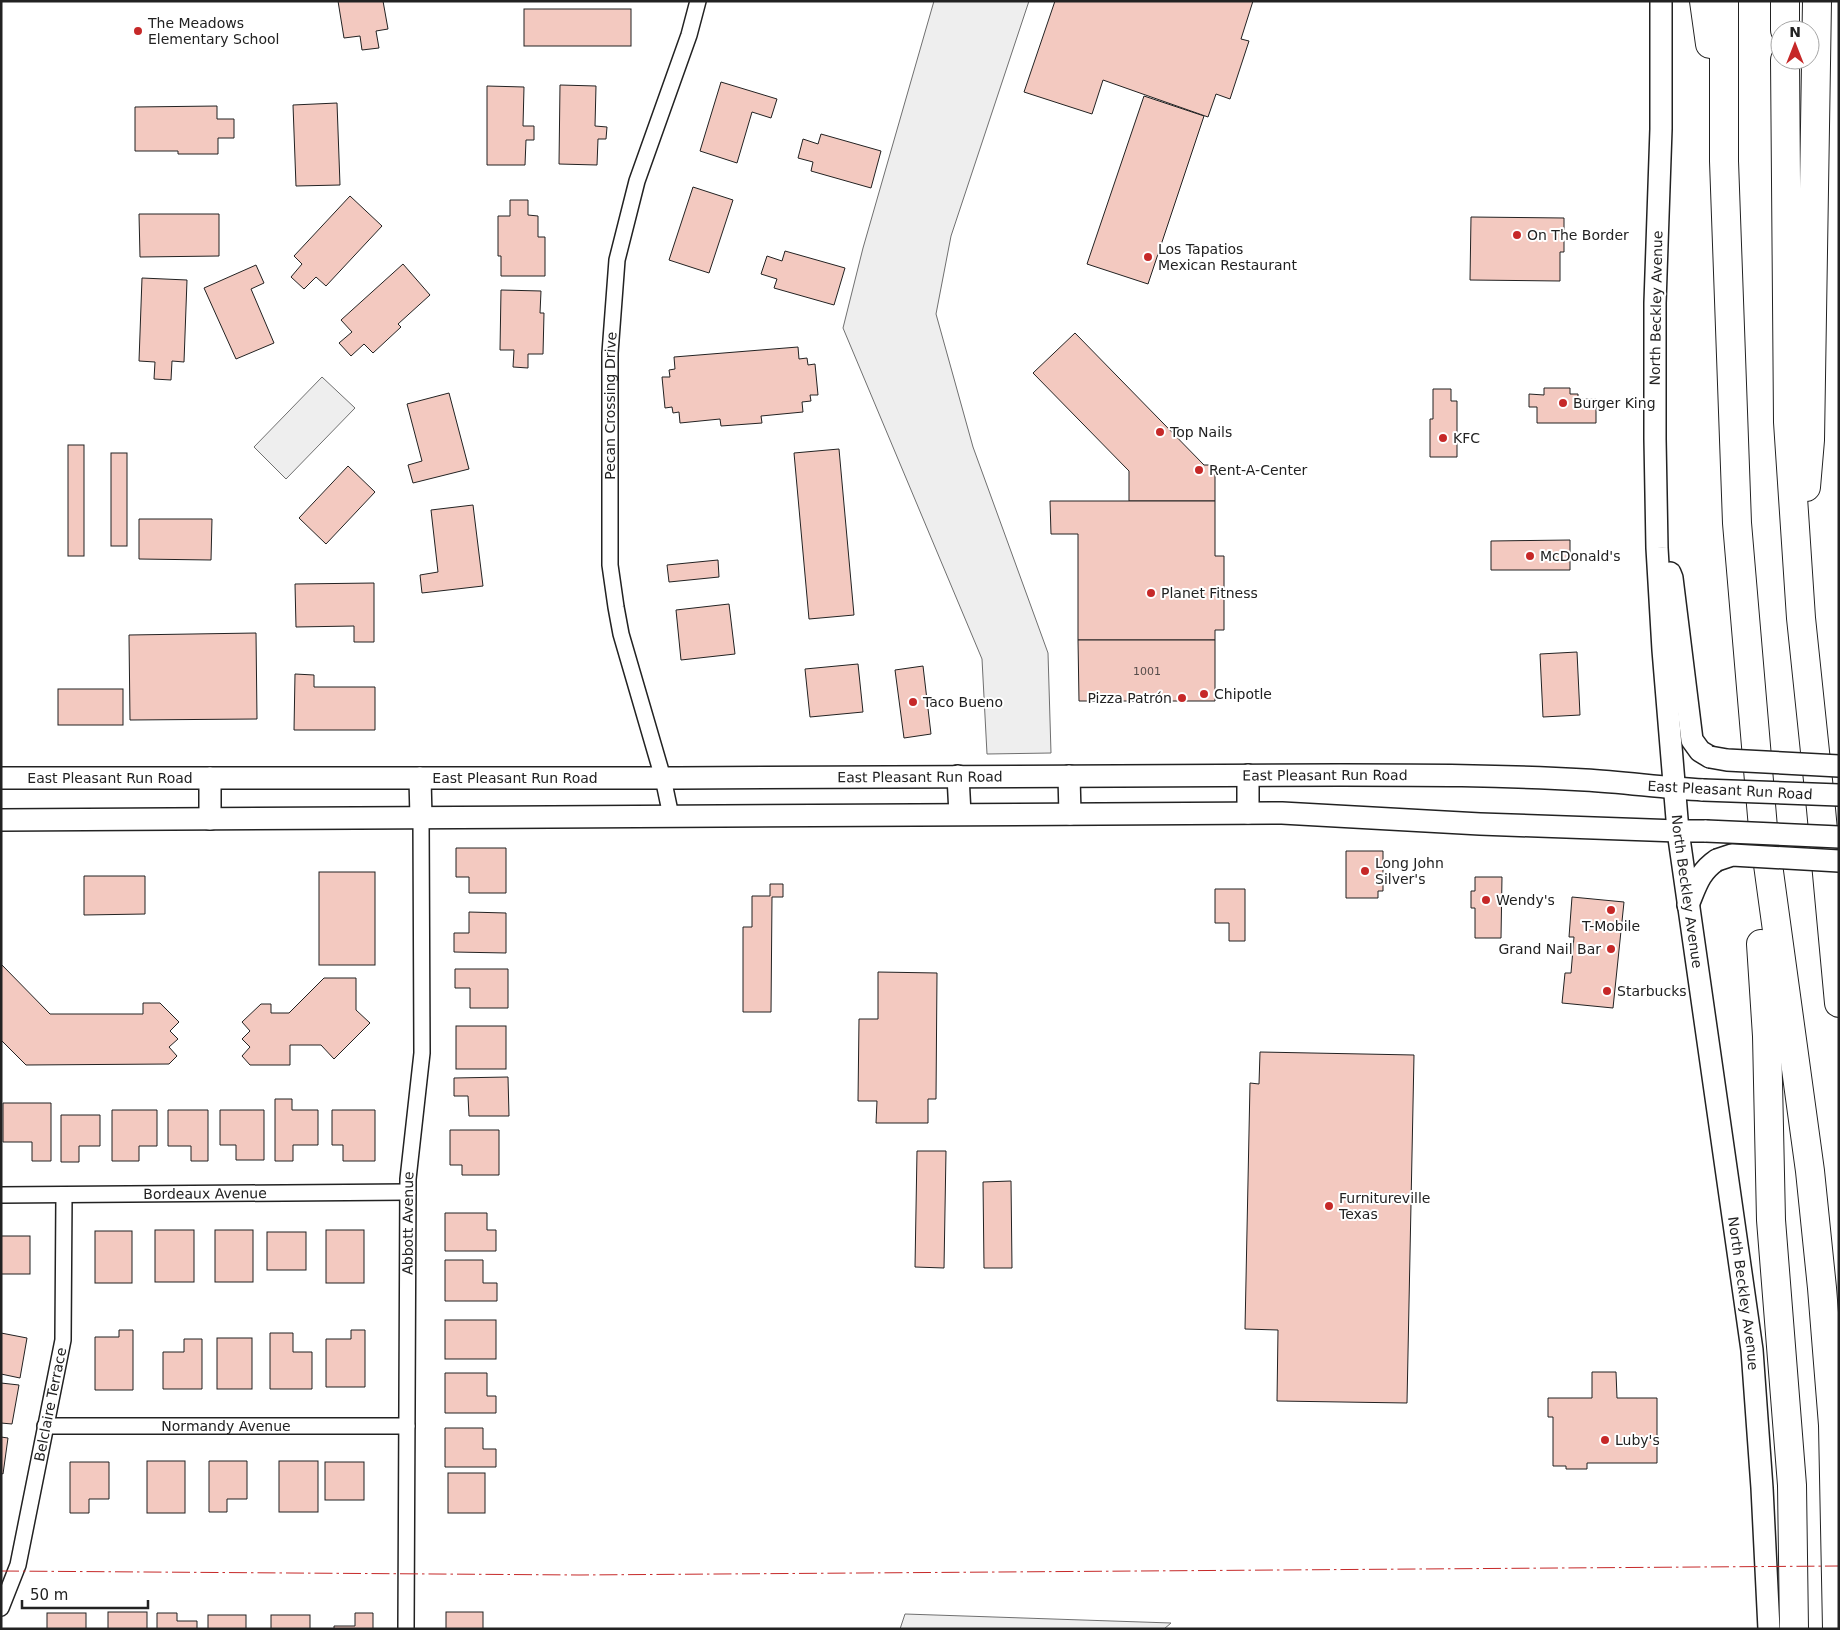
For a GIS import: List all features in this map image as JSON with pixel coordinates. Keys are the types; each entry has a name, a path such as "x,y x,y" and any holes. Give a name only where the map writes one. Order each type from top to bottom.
{"highway":[{"path":"1704,1 1724,161"},
{"path":"1724,1 1724,161 1737,522 1763,828 1810,1171 1822,1288 1833,1425 1837,1629"},
{"path":"1785,1 1785,20"},
{"path":"1797,573 1810,440 1817,1"},
{"path":"1785,70 1788,422 1797,573 1839,1003"},
{"path":"1747,652 1736,723 1763,959 1767,1036 1771,1220 1792,1485 1794,1629"}],"main road":[{"name":"North Beckley Avenue","path":"1661,1 1661,129 1655,355 1657,548 1663,650 1678,831 1752,1350 1762,1488 1769,1629"},
{"path":"1657,548 1672,578 1692,740 1700,751 1710,757 1727,760 1839,766"},
{"name":"East Pleasant Run Road","path":"1,778 1416,776 1448,774 1585,780 1675,789 1839,795"},
{"path":"1248,775 1248,813"},
{"path":"958,776 960,814"},
{"path":"1069,776 1070,814"},
{"path":"210,778 210,819"},
{"path":"420,778 421,818"},
{"path":"1,820 1282,813 1471,824 1839,837"},
{"path":"1688,906 1706,868 1717,860 1732,855 1839,861"}],"street":[{"name":"Pecan Crossing Drive","path":"671,816 663,778 621,634 610,565 610,353 617,260 637,181 689,35 698,1"},
{"name":"Abbott Avenue","path":"406,1629 408,1179 422,1053 421,818"},
{"name":"Bordeaux Avenue","path":"1,1196 408,1192"},
{"name":"Belclaire Terrace","path":"1,1608 18,1566 63,1340 64,1195"},
{"name":"Normandy Avenue","path":"45,1426 407,1426"}],"shaded area":[{"path":"934,1 1029,1 951,236 936,314 973,447 1048,653 1051,753 987,754 982,659 843,328 863,248"},
{"path":"322,377 355,408 286,479 254,447"},
{"path":"905,1614 1171,1623 1164,1629 900,1629"}],"building":[{"path":"338,1 383,1 388,29 376,31 379,48 362,50 360,36 344,38"},
{"path":"1055,1 1253,1 1241,39 1249,41 1230,99 1216,94 1208,117 1103,80 1092,114 1024,92"},
{"path":"524,9 631,9 631,46 524,46"},
{"path":"721,82 777,99 771,118 752,112 737,163 700,151"},
{"path":"560,85 596,86 595,126 607,127 606,139 598,139 597,165 559,164"},
{"path":"487,86 524,87 523,126 534,126 534,140 526,140 525,165 487,165"},
{"path":"1144,96 1204,116 1148,284 1087,264"},
{"path":"337,103 340,185 296,186 293,105"},
{"path":"217,106 217,119 234,119 234,138 218,138 218,154 178,154 178,151 135,151 135,107"},
{"path":"821,134 881,151 871,188 811,171 813,162 798,158 803,139 818,144"},
{"path":"693,187 733,200 709,273 669,260"},
{"path":"350,196 382,226 326,286 316,277 304,289 291,277 302,264 294,256"},
{"path":"510,200 528,200 528,215 538,216 538,237 545,237 545,276 501,276 501,256 498,256 498,216 510,216"},
{"path":"139,214 219,214 219,256 140,257"},
{"name":"On The Border","path":"1471,217 1564,218 1564,252 1560,252 1560,281 1470,280"},
{"path":"785,251 845,268 834,305 774,288 777,279 761,274 767,256 782,261"},
{"path":"403,264 430,295 398,324 401,327 373,353 364,344 351,356 339,343 352,332 341,320"},
{"path":"256,265 264,283 251,289 274,343 236,359 204,288"},
{"path":"142,278 187,280 184,362 172,361 171,380 154,379 155,362 139,361"},
{"path":"501,290 541,291 540,313 544,313 543,354 528,354 528,368 513,367 514,350 500,350"},
{"path":"1075,333 1204,465 1215,465 1215,501 1129,501 1129,471 1033,373"},
{"path":"798,347 799,359 807,358 808,365 815,364 818,395 810,395 811,401 802,402 803,412 761,416 762,423 721,426 720,419 680,423 679,412 673,413 672,407 665,408 662,377 670,377 669,370 675,369 674,357"},
{"name":"Burger King","path":"1544,388 1570,388 1570,394 1578,394 1578,399 1596,399 1596,423 1537,423 1537,407 1529,407 1529,394 1544,395"},
{"name":"KFC","path":"1433,389 1451,389 1451,401 1457,401 1457,457 1430,457 1430,419 1433,419"},
{"path":"449,393 469,469 413,483 408,465 422,461 407,404"},
{"path":"68,445 84,445 84,556 68,556"},
{"path":"839,449 854,615 809,619 794,453"},
{"path":"111,453 127,453 127,546 111,546"},
{"path":"348,466 375,492 326,544 299,518"},
{"name":"Planet Fitness","path":"1050,501 1215,501 1215,556 1224,556 1224,630 1215,630 1215,640 1078,640 1078,534 1051,534"},
{"path":"473,505 483,586 422,593 420,575 438,572 431,510"},
{"path":"139,519 212,519 211,560 139,559"},
{"path":"1570,540 1570,570 1491,570 1491,541"},
{"path":"718,560 719,577 669,582 667,565"},
{"path":"374,583 374,642 354,642 354,626 296,627 295,584"},
{"path":"729,604 735,654 681,660 676,610"},
{"path":"256,633 257,719 130,720 129,635"},
{"path":"1078,640 1215,640 1215,701 1079,701"},
{"path":"1577,652 1580,715 1543,717 1540,654"},
{"path":"858,664 863,712 810,717 805,669"},
{"name":"Taco Bueno","path":"923,666 931,734 904,738 895,670"},
{"path":"295,674 314,675 314,687 375,687 375,730 294,730"},
{"path":"58,689 123,689 123,725 58,725"},
{"path":"456,848 506,848 506,893 469,893 469,877 456,877"},
{"name":"Long John Silver's","path":"1346,851 1383,851 1383,891 1378,891 1378,898 1346,898"},
{"path":"319,872 375,872 375,965 319,965"},
{"path":"84,876 145,876 145,914 84,915"},
{"name":"Wendy's","path":"1475,877 1502,877 1501,938 1475,938 1475,908 1471,908 1471,891 1475,891"},
{"path":"770,884 783,884 783,897 772,897 771,1012 743,1012 743,927 752,927 752,896 770,896"},
{"path":"1215,889 1245,889 1245,941 1229,941 1229,923 1215,923"},
{"path":"1572,897 1624,902 1613,1008 1562,1003 1565,973 1571,973 1574,937 1569,937"},
{"path":"469,912 506,913 506,953 454,952 454,933 469,933"},
{"path":"1,964 50,1014 143,1014 143,1003 160,1003 179,1022 170,1031 178,1039 169,1047 177,1056 169,1064 26,1065 1,1040"},
{"path":"455,969 508,969 508,1008 470,1008 470,988 455,988"},
{"path":"878,972 937,973 936,1099 928,1099 928,1123 876,1123 877,1101 858,1101 859,1019 878,1019"},
{"path":"324,978 356,978 356,1010 370,1023 334,1059 321,1045 290,1045 290,1065 250,1065 242,1056 250,1047 242,1039 250,1031 242,1022 261,1004 271,1004 271,1013 289,1013"},
{"path":"456,1026 506,1026 506,1069 456,1069"},
{"name":"Furnitureville Texas","path":"1260,1052 1414,1055 1407,1403 1277,1401 1278,1330 1245,1329 1250,1083 1259,1084"},
{"path":"508,1077 509,1116 469,1116 468,1096 454,1096 454,1078"},
{"path":"275,1099 292,1099 292,1110 318,1110 318,1145 293,1145 293,1161 275,1161"},
{"path":"3,1103 51,1103 51,1161 32,1161 32,1142 3,1142"},
{"path":"112,1110 157,1110 157,1146 139,1146 139,1161 112,1161"},
{"path":"168,1110 208,1110 208,1161 191,1161 191,1146 168,1146"},
{"path":"220,1110 264,1110 264,1160 236,1160 236,1145 220,1145"},
{"path":"332,1110 375,1110 375,1161 343,1161 343,1145 332,1145"},
{"path":"61,1115 100,1115 100,1146 79,1146 79,1162 61,1162"},
{"path":"450,1130 499,1130 499,1175 462,1175 462,1165 450,1165"},
{"path":"917,1151 946,1151 944,1268 915,1267"},
{"path":"1011,1181 1012,1268 984,1268 983,1182"},
{"path":"445,1213 487,1213 487,1230 496,1230 496,1251 445,1251"},
{"path":"155,1230 194,1230 194,1282 155,1282"},
{"path":"215,1230 253,1230 253,1282 215,1282"},
{"path":"326,1230 364,1230 364,1283 326,1283"},
{"path":"95,1231 132,1231 132,1283 95,1283"},
{"path":"267,1232 306,1232 306,1270 267,1270"},
{"path":"1,1236 30,1236 30,1274 1,1274"},
{"path":"445,1260 483,1260 483,1283 497,1283 497,1301 445,1301"},
{"path":"445,1320 496,1320 496,1359 445,1359"},
{"path":"119,1330 133,1330 133,1390 95,1390 95,1337 119,1337"},
{"path":"351,1330 365,1330 365,1387 326,1387 326,1339 351,1339"},
{"path":"1,1333 27,1338 20,1378 1,1374"},
{"path":"270,1333 293,1333 293,1352 312,1352 312,1389 270,1389"},
{"path":"217,1338 252,1338 252,1389 217,1389"},
{"path":"184,1339 202,1339 202,1389 163,1389 163,1352 184,1352"},
{"name":"Luby's","path":"1592,1372 1616,1372 1617,1398 1657,1398 1657,1463 1587,1463 1587,1469 1566,1469 1566,1466 1553,1466 1553,1417 1548,1417 1548,1398 1592,1398"},
{"path":"445,1373 487,1373 487,1396 496,1396 496,1413 445,1413"},
{"path":"1,1383 19,1385 12,1424 1,1423"},
{"path":"445,1428 483,1428 483,1449 496,1449 496,1467 445,1467"},
{"path":"1,1437 8,1438 3,1474 1,1473"},
{"path":"147,1461 185,1461 185,1513 147,1513"},
{"path":"209,1461 247,1461 247,1499 227,1499 227,1512 209,1512"},
{"path":"279,1461 318,1461 318,1512 279,1512"},
{"path":"70,1462 109,1462 109,1499 89,1499 89,1513 70,1513"},
{"path":"325,1462 364,1462 364,1500 325,1500"},
{"path":"448,1473 485,1473 485,1513 448,1513"},
{"path":"108,1612 147,1612 147,1629 108,1629"},
{"path":"446,1612 483,1612 483,1629 446,1629"},
{"path":"47,1613 86,1613 86,1629 47,1629"},
{"path":"157,1613 177,1613 177,1621 197,1621 197,1629 157,1629"},
{"path":"355,1613 373,1613 373,1629 334,1629 334,1626 355,1626"},
{"path":"208,1615 246,1615 246,1629 208,1629"},
{"path":"271,1615 310,1615 310,1629 271,1629"}],"power":[{"path":"1,1571 579,1575 1839,1566"}],"place":[{"name":"The Meadows Elementary School","path":"138,31"},
{"name":"On The Border","path":"1517,235"},
{"name":"Los Tapatios Mexican Restaurant","path":"1148,257"},
{"name":"Burger King","path":"1563,403"},
{"name":"Top Nails","path":"1160,432"},
{"name":"KFC","path":"1443,438"},
{"name":"Rent-A-Center","path":"1199,470"},
{"name":"McDonald's","path":"1530,556"},
{"name":"Planet Fitness","path":"1151,593"},
{"name":"Chipotle","path":"1204,694"},
{"name":"Pizza Patrón","path":"1182,698"},
{"name":"Taco Bueno","path":"913,702"},
{"name":"Long John Silver's","path":"1365,871"},
{"name":"Wendy's","path":"1486,900"},
{"name":"T-Mobile","path":"1611,910"},
{"name":"Grand Nail Bar","path":"1611,949"},
{"name":"Starbucks","path":"1607,991"},
{"name":"Furnitureville Texas","path":"1329,1206"},
{"name":"Luby's","path":"1605,1440"}]}
